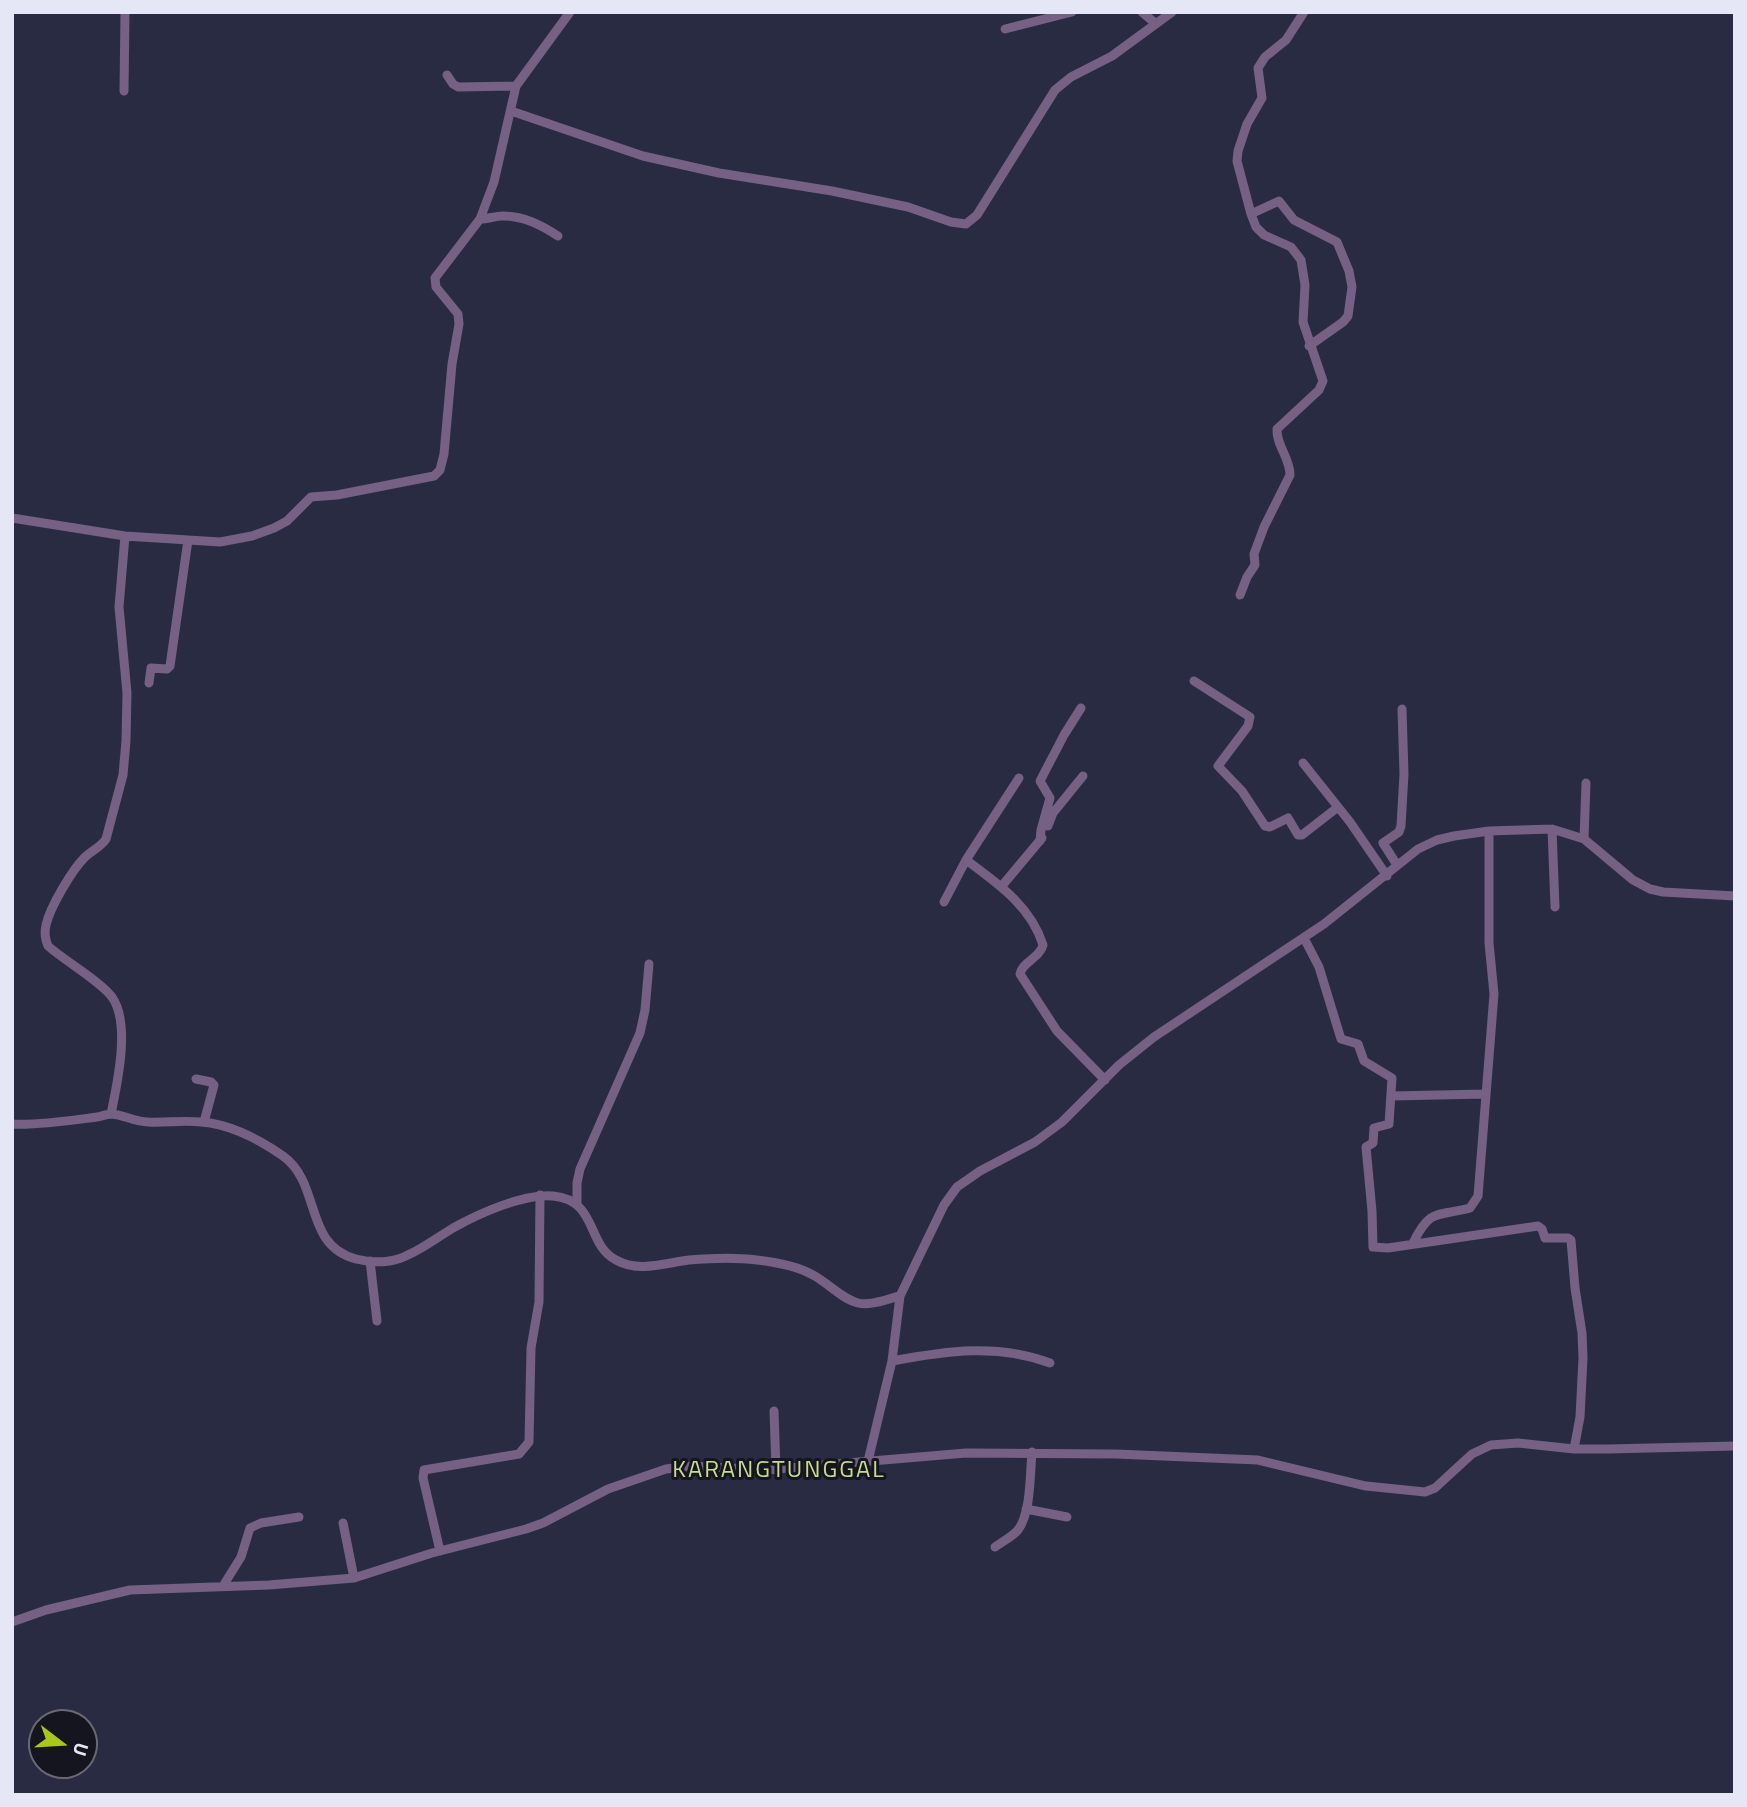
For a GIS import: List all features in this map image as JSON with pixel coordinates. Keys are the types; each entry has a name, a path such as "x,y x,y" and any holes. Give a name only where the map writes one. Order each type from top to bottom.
{"street":[{"path":"124,91 125,12"},
{"path":"12,518 125,536 220,542 252,536 274,528 287,521 311,497 337,495 428,478 440,470 459,324 458,314 437,289 435,280 438,272 480,219 495,182 516,86 570,12"},
{"path":"1005,29 1072,12"},
{"path":"1142,12 1156,24"},
{"path":"511,111 643,156 719,173 832,191 908,207 951,222 966,224 977,215 1055,90 1071,77 1112,56 1172,12"},
{"path":"1240,595 1255,565 1254,554 1264,527 1290,475 1276,435 1277,429 1279,424 1319,390 1323,381 1303,323 1305,285 1301,260 1288,244 1264,235 1256,227 1237,156 1247,124 1262,98 1258,68 1265,57 1286,40 1304,12"},
{"path":"447,75 453,84 458,86 516,86"},
{"path":"1251,214 1279,201 1294,220 1335,240 1342,250 1351,280 1349,312 1343,322 1309,346"},
{"path":"480,219 503,216 527,220 558,236"},
{"path":"111,1114 121,1038 115,1003 105,990 48,946 45,931 51,912 73,874 86,856 99,848 106,839 123,775 127,694 119,607 125,536"},
{"path":"149,683 151,669 167,669 170,666 188,540"},
{"path":"1194,681 1250,717 1248,726 1220,761 1218,768 1242,791 1265,826 1270,827 1287,817 1291,819 1298,835 1303,835 1338,807"},
{"path":"1040,841 1050,798 1040,784 1040,779 1081,708"},
{"path":"1397,865 1383,843 1402,826 1402,709"},
{"path":"1303,763 1387,876"},
{"path":"1001,887 1040,841 1053,813 1083,776"},
{"path":"944,902 966,860 1019,778"},
{"path":"1584,839 1586,783"},
{"path":"1552,829 1555,907"},
{"path":"868,1461 892,1361 900,1296 944,1205 957,1187 980,1171 1035,1142 1072,1114 1119,1065 1154,1037 1304,938 1387,876 1418,849 1437,839 1489,831 1552,829 1584,839 1633,880 1650,889 1735,896"},
{"path":"1413,1243 1423,1225 1434,1215 1472,1207 1477,1200 1494,994 1489,943 1489,831"},
{"path":"966,860 1001,887 1027,912 1043,945 1041,951 1021,968 1020,974 1058,1031 1105,1080"},
{"path":"1304,938 1319,967 1341,1039 1358,1044 1364,1061 1392,1076 1389,1124 1374,1128 1374,1143 1366,1146 1372,1210 1371,1243 1374,1247 1383,1249 1538,1226 1545,1238 1571,1240 1583,1358 1580,1417 1574,1449"},
{"path":"577,1205 576,1183 580,1169 640,1032 649,964"},
{"path":"196,1079 214,1085 204,1122"},
{"path":"1392,1096 1485,1094"},
{"path":"12,1124 111,1114 149,1122 204,1122 231,1129 260,1141 286,1158 306,1184 319,1225 330,1246 341,1253 370,1261 400,1259 413,1254 478,1216 540,1195 563,1197 577,1205 587,1214 603,1249 613,1259 624,1264 652,1266 688,1260 761,1260 803,1270 857,1303 871,1303 900,1296"},
{"path":"440,1551 423,1471 519,1454 529,1442 531,1348 539,1302 540,1195"},
{"path":"370,1261 377,1321"},
{"path":"892,1361 930,1354 982,1350 1016,1353 1050,1363"},
{"path":"774,1411 776,1470"},
{"path":"12,1622 46,1610 130,1590 354,1578 440,1551 543,1524 608,1489 666,1469 692,1466 776,1470 966,1453 1032,1452 1258,1460 1366,1486 1425,1492 1435,1488 1472,1454 1491,1445 1518,1443 1574,1449 1735,1446"},
{"path":"995,1546 1012,1536 1020,1527 1026,1509 1032,1452"},
{"path":"1026,1509 1067,1517"},
{"path":"223,1586 241,1557 250,1528 261,1523 299,1517"},
{"path":"343,1523 354,1578"}],"district":[{"name":"KARANGTUNGGAL","path":"779,1471"}]}
